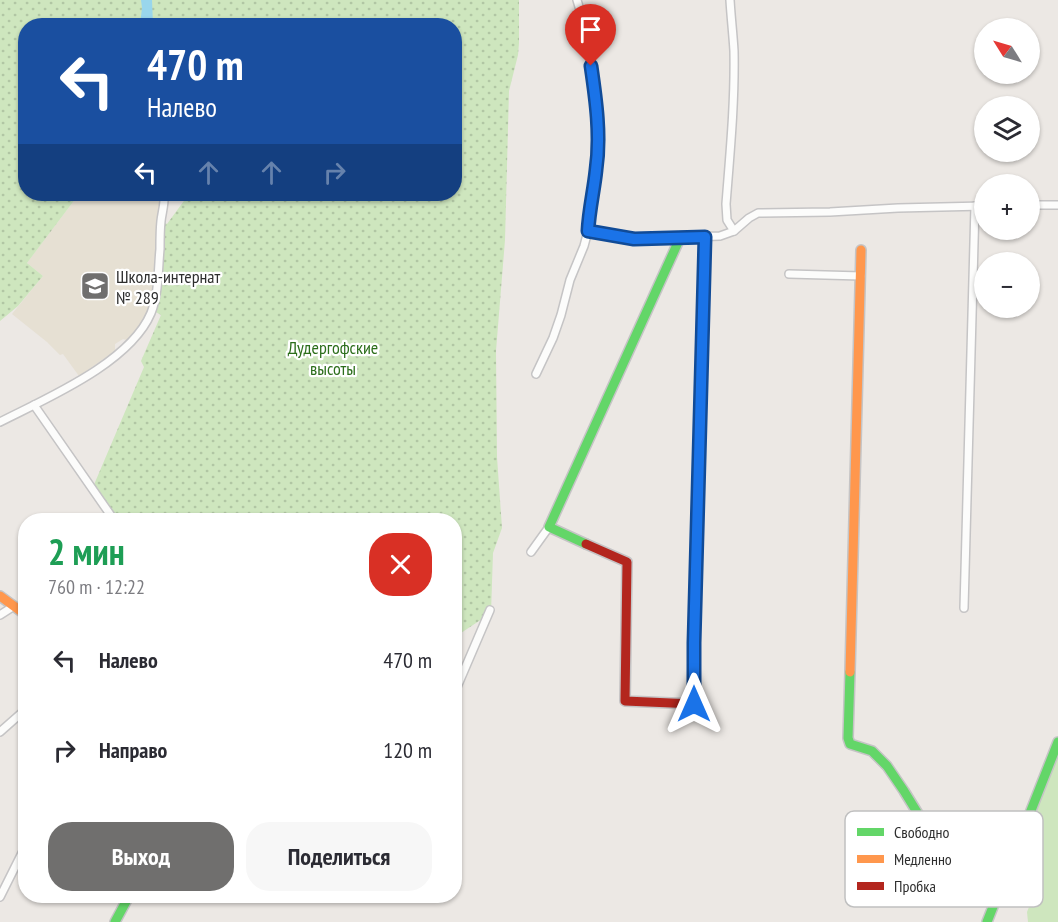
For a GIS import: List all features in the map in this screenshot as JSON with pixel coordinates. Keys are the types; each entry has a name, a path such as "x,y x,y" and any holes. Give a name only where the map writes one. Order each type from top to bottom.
{"street":[{"path":"536,374 553,339 570,280 582,253 588,231 596,170 598,141 594,86 585,27 577,0"},
{"path":"730,0 734,78 726,204 727,220 734,231"},
{"path":"0,422 100,367 129,345 145,324 152,312 156,297 164,201"},
{"path":"1040,205 1058,205"},
{"path":"588,231 634,239 705,237 720,236 734,231 758,213 974,206"},
{"path":"549,527 627,562 625,701 694,704 705,237"},
{"path":"531,552 549,527 680,238"},
{"path":"964,608 974,240"},
{"path":"861,250 848,738 850,744 872,751 883,761 915,811"},
{"path":"789,274 861,276"},
{"path":"33,405 109,513"},
{"path":"0,596 18,609"},
{"path":"0,615 14,606"},
{"path":"462,675 490,610"},
{"path":"0,732 18,715"},
{"path":"1030,811 1058,742"},
{"path":"0,897 18,861"},
{"path":"116,922 126,903"},
{"path":"987,922 993,907"}],"shaded area":[{"name":"Школа-интернат № 289","path":"74,201 161,201 154,296 148,312 131,338 123,339 115,344 115,351 79,376 63,354 60,355 12,314 43,276 27,263"}],"green space":[{"name":"Дудергофские высоты","path":"0,0 519,0 518,55 509,91 505,240 496,351 497,457 502,528 493,553 491,613 462,632 462,513 112,513 93,487 144,367 141,361 161,315 154,311 162,221 167,224 184,201 462,201 462,18 18,18 18,201 74,201 27,263 43,276 18,306 0,321"},
{"path":"1058,752 1058,922 1028,922 1029,907 1043,907 1043,811 1036,811"}],"water":[{"path":"141,0 152,0 153,18 141,18"}],"traffic: fast":[{"path":"586,544 549,527 680,238"},
{"path":"850,672 848,738 850,744 872,751 887,766 916,811"},
{"path":"1031,811 1058,742"},
{"path":"115,922 125,903"},
{"path":"987,922 993,907"}],"traffic: slow":[{"path":"694,701 705,237"},
{"path":"850,672 861,250"},
{"path":"0,596 18,609"}],"traffic: jam":[{"path":"586,544 627,562 625,701 694,704 694,701"}],"place":[{"name":"Школа-интернат № 289","path":"95,286"}],"route":[{"path":"591,66 598,141 588,231 634,239 705,237 694,704"}]}
